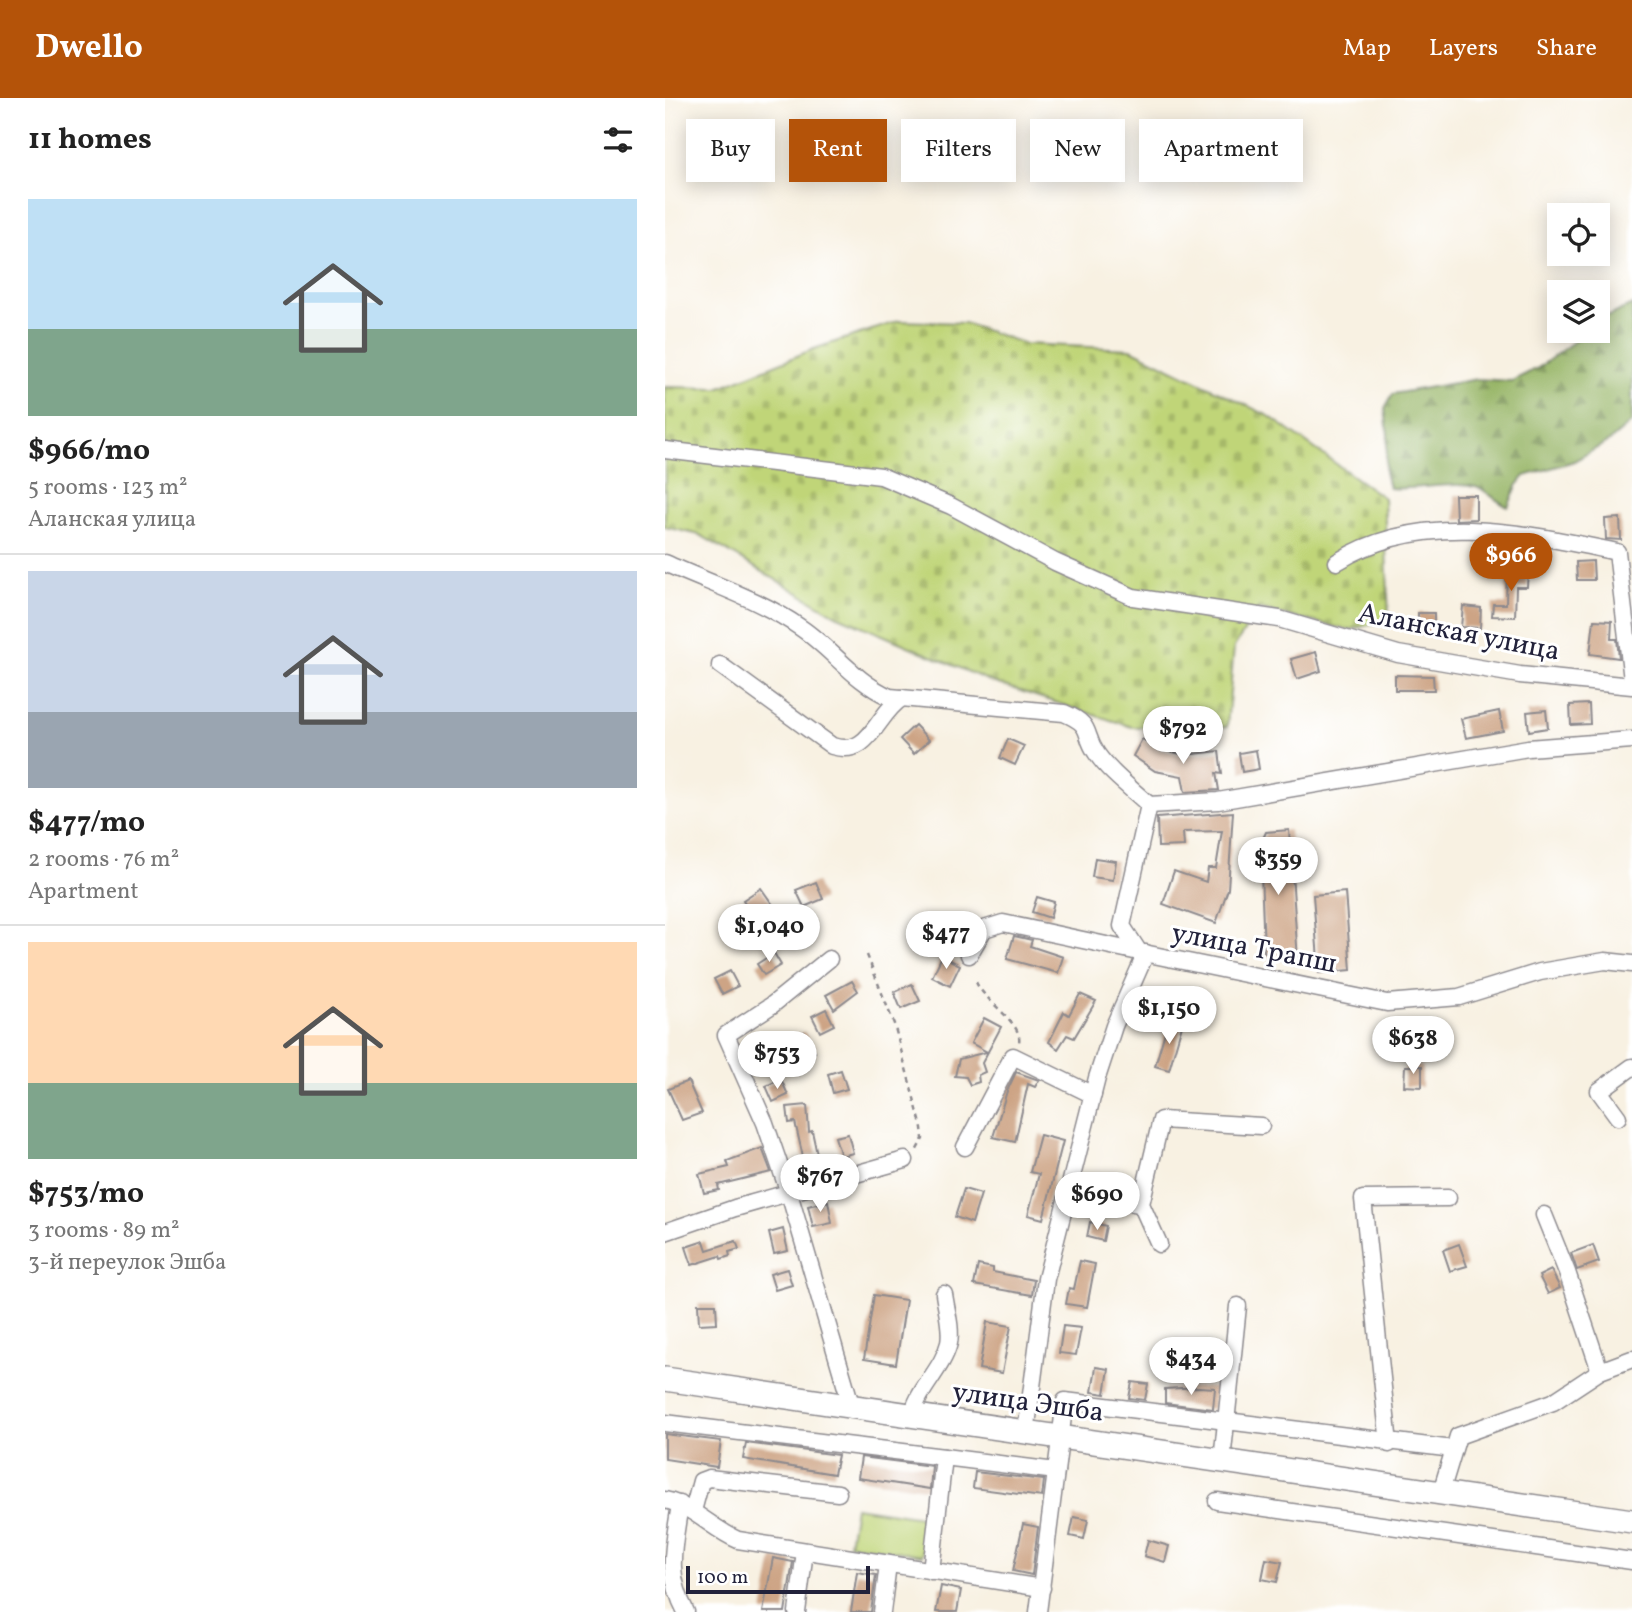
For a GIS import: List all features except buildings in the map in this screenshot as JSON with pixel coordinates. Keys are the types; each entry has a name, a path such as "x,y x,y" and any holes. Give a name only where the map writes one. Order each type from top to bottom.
{"highway":[{"name":"улица Эшба","path":"665,1379 1632,1521"}],"street":[{"name":"Аланская улица","path":"665,450 881,476 951,506 1055,562 1133,597 1279,619 1398,654 1520,675 1632,686"},
{"path":"1337,562 1358,549 1405,534 1458,530 1540,536 1617,552 1632,680"},
{"path":"665,563 785,617 804,629 872,689 902,698 1072,716 1089,731 1096,753 1149,805 1218,801 1528,748 1632,740"},
{"path":"720,665 832,746 844,750 867,741 884,712 902,698"},
{"path":"1143,953 1122,926 1149,805"},
{"path":"969,955 984,929 1003,923 1143,953"},
{"name":"улица Трапш","path":"1026,1433 1047,1279 1093,1095 1114,1026 1143,953 1387,1003 1459,997 1540,972 1605,961 1632,964"},
{"path":"829,959 772,1004 726,1035 765,1123 789,1193 852,1408"},
{"path":"965,1147 1013,1056 1093,1095"},
{"path":"1618,1117 1599,1091 1632,1067"},
{"path":"1159,1244 1141,1204 1161,1120 1261,1126"},
{"path":"665,1232 905,1160"},
{"path":"1068,1195 1141,1204"},
{"path":"1389,1444 1363,1199 1448,1198"},
{"path":"1543,1214 1567,1272 1599,1371"},
{"path":"912,1417 914,1406 943,1359 949,1342 944,1294"},
{"path":"1222,1461 1238,1306"},
{"path":"1441,1492 1458,1436 1553,1402 1599,1371 1632,1359"},
{"path":"1038,1612 1065,1401 1389,1444 1453,1449"},
{"path":"665,1423 1056,1471"},
{"path":"931,1571 944,1457"},
{"path":"686,1612 671,1599 670,1571 679,1505 701,1481 709,1478 838,1493"},
{"path":"1217,1500 1632,1561"},
{"path":"679,1505 718,1531 738,1540 1042,1588"},
{"path":"797,1612 805,1551"},
{"path":"881,1612 888,1564"}],"path":[{"path":"867,955 894,1024 922,1128 920,1149 905,1160"},
{"path":"976,982 986,999 1020,1036 1013,1056"}],"green space":[{"path":"1632,305 1632,422 1611,440 1574,461 1525,476 1517,486 1508,507 1472,486 1389,488 1385,472 1388,435 1385,408 1393,394 1477,379 1512,381 1538,368 1572,343 1610,343 1610,315"},
{"path":"899,321 964,323 1025,344 1131,349 1269,416 1384,498 1389,620 1349,630 1259,609 1234,647 1227,727 1132,727 992,682 836,615 700,535 665,527 665,387 718,388 814,349"},
{"path":"855,1507 928,1518 922,1555 849,1544"}]}
